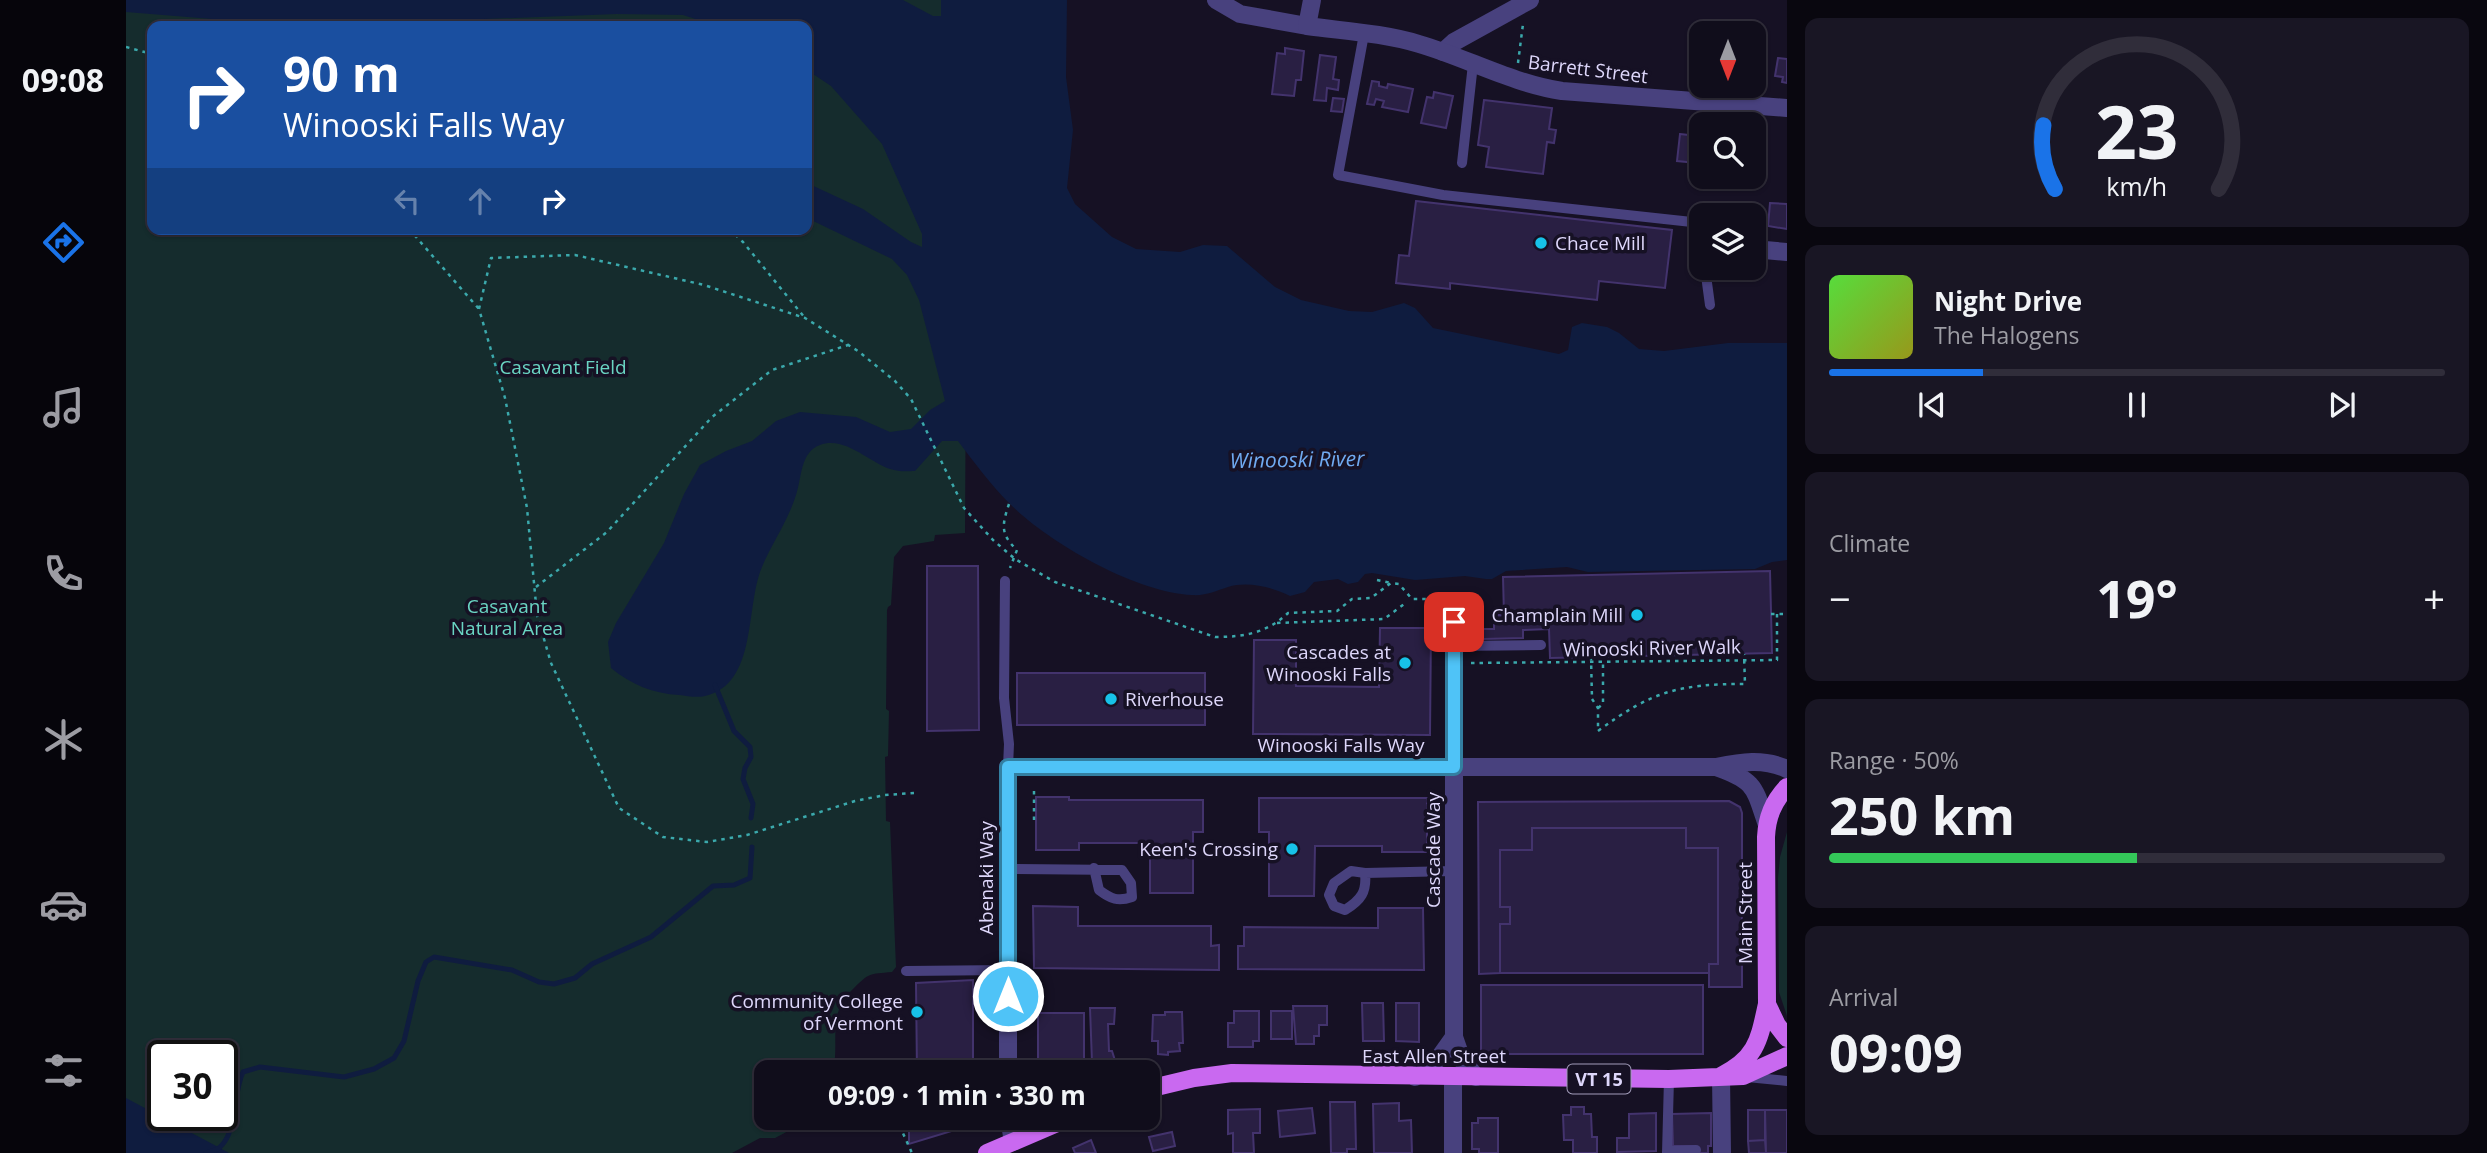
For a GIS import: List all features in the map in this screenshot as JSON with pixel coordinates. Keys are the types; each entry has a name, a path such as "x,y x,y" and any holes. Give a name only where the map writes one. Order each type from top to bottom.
{"main road":[{"name":"Main Street","path":"1787,787 1774,804 1767,825 1767,1004 1787,1038"},
{"path":"1721,1076 1733,1070 1751,1054 1760,1036 1767,1004"},
{"name":"East Allen Street","path":"1160,1086 1232,1073 1669,1079 1743,1076 1787,1056"},
{"path":"987,1153 1043,1130"}],"street":[{"name":"Barrett Street","path":"1216,0 1240,14 1264,20 1417,43 1515,81 1562,91 1787,108"},
{"path":"1307,26 1312,0"},
{"path":"1443,52 1454,42 1530,0"},
{"path":"1766,250 1787,252"},
{"name":"Cascade Way","path":"1454,635 1454,1037 1462,1060 1476,1077"},
{"name":"Winooski Falls Way","path":"1008,767 1716,767 1753,761 1771,763 1787,769"},
{"name":"Abenaki Way","path":"1008,767 1008,1060"},
{"name":"Winooski Falls Way","path":"1716,767 1740,775 1751,785 1767,825"},
{"path":"1415,1077 1439,1058 1454,1037"},
{"path":"1718,1151 1721,1076"},
{"path":"1453,1077 1453,1153"}],"lane":[{"path":"1364,34 1338,175 1443,195 1689,222"},
{"path":"1462,163 1474,64"},
{"path":"1707,280 1710,305"},
{"path":"1005,581 1004,698 1009,744 1008,767"},
{"path":"1432,637 1454,635 1541,645"},
{"path":"1007,869 1094,868"},
{"path":"1366,873 1454,871"},
{"path":"906,971 1008,970"},
{"name":"East Allen Street","path":"1743,1076 1787,1081"},
{"path":"1669,1079 1667,1152 1696,1150"}],"path":[{"path":"1517,69 1524,20"},
{"path":"126,47 147,53"},
{"path":"414,235 479,309 505,398 527,508 537,615 551,663 620,808 663,837 707,842 747,835 855,801 914,793"},
{"path":"735,235 805,318"},
{"path":"479,309 491,258 575,256 704,285 805,318 848,345 895,381 911,399 942,457 964,508 993,540 1015,559 1055,582 1204,634 1240,636 1277,624 1384,619 1407,602"},
{"path":"535,588 607,532 712,417 772,370 848,345"},
{"path":"1009,504 1004,528 1008,542 1017,550 1015,559"},
{"path":"1377,580 1399,584 1412,599 1470,599"},
{"path":"1277,624 1288,613 1337,611 1352,599 1371,598 1391,583"},
{"path":"1771,614 1787,614"},
{"name":"Winooski River Walk","path":"1471,663 1777,660 1777,614"},
{"path":"1591,657 1592,699 1598,708 1598,731 1629,709 1655,696 1703,684 1745,684 1744,654"},
{"path":"1598,708 1603,704 1604,663"},
{"path":"1034,791 1036,821"},
{"path":"901,1130 912,1153"}],"green space":[{"name":"Casavant Natural Area","path":"126,0 968,0 965,533 935,535 934,541 903,546 894,557 891,605 887,610 886,709 889,711 888,756 885,757 886,821 890,822 896,967 892,972 866,977 839,1008 835,1060 754,1060 754,1130 790,1130 775,1138 760,1138 732,1153 126,1153"},
{"path":"1787,832 1787,1016 1779,992 1778,878"}],"water":[{"name":"Winooski River","path":"126,0 903,0 933,16 941,16 941,0 1067,0 1066,77 1073,130 1067,188 1075,204 1112,237 1136,249 1180,252 1203,245 1227,246 1275,287 1301,300 1349,311 1372,312 1404,303 1415,308 1433,328 1559,354 1568,350 1572,327 1582,323 1607,327 1639,349 1664,351 1728,343 1787,343 1787,560 1772,562 1755,569 1588,572 1567,567 1506,571 1492,579 1465,576 1415,580 1372,573 1365,574 1358,582 1348,584 1338,579 1314,582 1305,592 1290,596 1252,585 1192,595 1169,592 1120,575 1094,563 1046,534 1002,496 958,441 942,441 915,471 897,471 849,447 830,443 813,448 805,459 793,505 762,567 747,642 734,676 722,689 702,697 652,690 626,679 611,668 608,642 616,623 664,543 684,494 700,465 752,441 776,421 800,412 856,417 890,432 911,429 930,410 945,401 919,300 907,275 892,259 812,220 812,185 863,209 922,247 922,234 882,144 831,86 812,73 812,21 702,21 683,15 617,14 433,21 237,21 126,12"},
{"path":"126,1098 147,1109 147,1131 188,1131 229,1153 126,1153"}],"building":[{"path":"1285,48 1304,51 1301,80 1296,80 1294,96 1272,94 1277,53 1285,54"},
{"path":"1320,55 1336,57 1333,79 1339,80 1338,90 1327,88 1326,101 1314,100"},
{"path":"1778,58 1787,59 1787,83 1782,82 1783,77 1775,76"},
{"path":"1372,81 1387,88 1388,84 1413,89 1408,112 1382,107 1384,101 1376,99 1374,105 1367,104"},
{"path":"1434,92 1453,96 1446,128 1421,123 1427,97 1433,98"},
{"path":"1333,98 1344,99 1342,112 1331,111"},
{"path":"1484,100 1552,108 1549,129 1556,130 1554,143 1547,142 1543,174 1486,167 1489,147 1478,145"},
{"path":"1680,134 1689,135 1689,162 1677,161"},
{"name":"Chace Mill","path":"1416,201 1672,230 1665,288 1599,281 1597,300 1450,283 1450,289 1396,283 1399,255 1409,256"},
{"path":"1770,203 1787,204 1787,229 1768,226"},
{"path":"927,566 978,566 979,730 927,731"},
{"name":"Champlain Mill","path":"1770,571 1772,653 1550,658 1549,629 1523,630 1523,638 1483,639 1482,629 1494,629 1494,615 1504,615 1503,577"},
{"name":"Cascades at Winooski Falls","path":"1380,628 1431,628 1430,735 1253,734 1254,640 1296,640 1296,686 1379,687"},
{"name":"Riverhouse","path":"1017,673 1205,673 1205,725 1017,725"},
{"name":"Keen's Crossing","path":"1036,797 1069,797 1069,800 1203,800 1203,832 1193,832 1193,893 1150,893 1150,843 1079,843 1079,850 1036,850"},
{"name":"Keen's Crossing","path":"1259,798 1427,798 1427,852 1382,852 1382,846 1315,846 1314,896 1269,896 1269,832 1259,832"},
{"path":"1729,801 1740,807 1742,813 1742,987 1709,987 1709,964 1718,964 1718,848 1686,848 1686,828 1532,828 1532,850 1500,850 1500,907 1510,907 1510,924 1500,924 1500,973 1479,974 1478,802"},
{"path":"1532,828 1686,828 1686,848 1718,848 1718,964 1709,964 1709,973 1500,973 1500,924 1510,924 1510,907 1500,907 1500,850 1532,850"},
{"path":"1033,906 1078,907 1078,926 1211,926 1211,946 1219,945 1219,970 1034,968"},
{"path":"1378,908 1423,908 1424,970 1238,969 1238,946 1244,946 1244,927 1378,928"},
{"name":"Community College of Vermont","path":"973,980 973,1060 917,1060 916,983"},
{"path":"1481,985 1703,985 1703,1054 1481,1054"},
{"path":"1362,1003 1383,1003 1384,1041 1363,1041"},
{"path":"1396,1003 1419,1003 1419,1042 1396,1041"},
{"path":"1293,1006 1327,1006 1327,1025 1319,1025 1319,1036 1314,1036 1314,1044 1296,1044"},
{"path":"1090,1008 1115,1008 1114,1024 1108,1024 1109,1051 1112,1051 1115,1060 1092,1060"},
{"path":"1234,1011 1259,1011 1259,1041 1253,1041 1253,1047 1228,1047 1228,1023 1234,1023"},
{"path":"1271,1011 1292,1011 1292,1039 1271,1039"},
{"path":"1165,1012 1182,1012 1183,1043 1179,1043 1180,1051 1168,1052 1168,1055 1158,1054 1158,1041 1152,1041 1153,1015 1165,1015"},
{"path":"1038,1013 1084,1013 1084,1060 1038,1060"},
{"path":"1330,1102 1355,1102 1356,1149 1347,1149 1347,1153 1331,1153"},
{"path":"1399,1103 1399,1121 1411,1120 1412,1153 1374,1153 1373,1104"},
{"path":"1571,1107 1584,1107 1584,1114 1591,1114 1592,1137 1597,1137 1597,1153 1573,1153 1573,1140 1564,1140 1563,1115 1571,1115"},
{"path":"1312,1108 1315,1133 1280,1137 1278,1111"},
{"path":"1260,1109 1260,1133 1253,1133 1254,1153 1233,1153 1233,1133 1228,1134 1228,1110"},
{"path":"1748,1110 1765,1110 1765,1140 1748,1141"},
{"path":"1765,1110 1787,1110 1787,1153 1766,1153"},
{"path":"1656,1113 1656,1151 1617,1152 1617,1138 1629,1138 1629,1114"},
{"path":"1711,1113 1711,1146 1708,1146 1708,1153 1696,1153 1695,1146 1673,1146 1672,1114"},
{"path":"1478,1118 1498,1118 1498,1153 1479,1153 1479,1149 1472,1149 1472,1123 1478,1123"},
{"path":"909,1130 955,1130 909,1144"},
{"path":"1172,1132 1175,1146 1153,1151 1149,1137"},
{"path":"1091,1140 1096,1153 1075,1153 1073,1148"},
{"path":"1765,1140 1766,1153 1749,1153 1748,1141"}],"waterway":[{"path":"715,685 734,731 750,747 751,757 743,779 753,804 751,818"},
{"path":"206,1153 218,1148 230,1131 243,1072 260,1067 344,1077 374,1069 394,1058 404,1041 418,981 426,962 434,957 512,970 539,982 554,984 575,978 592,964 651,937 713,886 734,885 750,878 752,847"}],"place":[{"name":"Chace Mill","path":"1541,243"},
{"name":"Champlain Mill","path":"1637,615"},
{"name":"Cascades at Winooski Falls","path":"1405,663"},
{"name":"Riverhouse","path":"1111,699"},
{"name":"Keen's Crossing","path":"1292,849"},
{"name":"Community College of Vermont","path":"917,1012"}],"route":[{"path":"1008,996 1008,767 1454,767 1454,622"}],"park label":[{"name":"Casavant Field","path":"563,367"}]}
